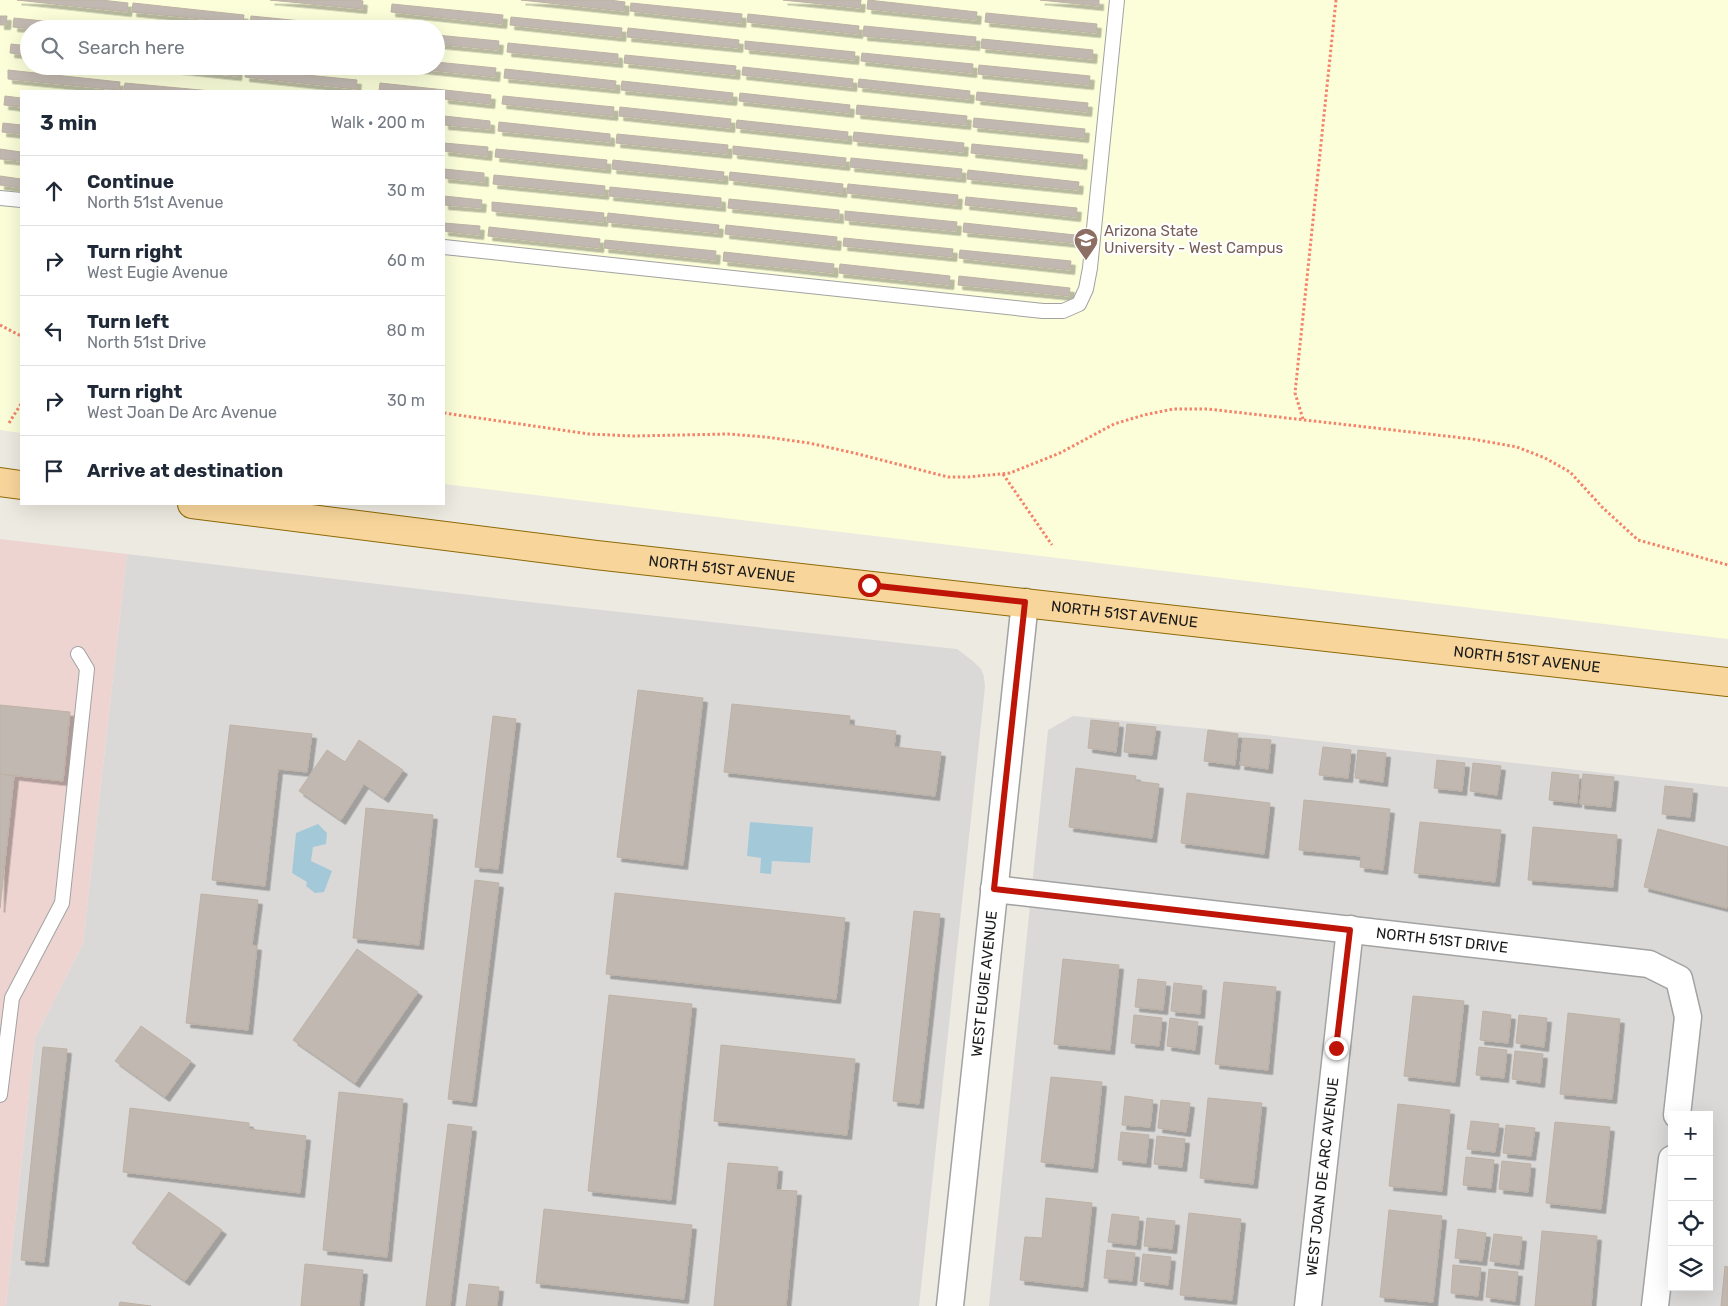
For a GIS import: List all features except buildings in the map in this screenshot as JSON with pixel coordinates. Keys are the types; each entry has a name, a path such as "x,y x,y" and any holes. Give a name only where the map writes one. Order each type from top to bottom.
{"main road":[{"path":"0,482 20,484"},
{"name":"NORTH 51ST AVENUE","path":"200,505 586,553 1728,682"}],"street":[{"name":"WEST EUGIE AVENUE","path":"950,1306 1025,602"},
{"name":"NORTH 51ST DRIVE","path":"994,889 1649,964 1679,979 1688,1017 1677,1111"},
{"name":"WEST JOAN DE ARC AVENUE","path":"1308,1306 1350,930"},
{"path":"1655,1306 1668,1194"}],"lane":[{"path":"445,247 1043,311 1064,311 1079,304 1086,289 1090,268 1117,0"},
{"path":"0,198 20,200"},
{"path":"0,1096 12,998 62,903 87,669 78,654"}],"path":[{"path":"1303,419 1295,394 1336,0"},
{"path":"0,325 20,335"},
{"path":"9,423 20,406"},
{"path":"445,412 590,434 632,436 728,434 766,437 845,451 948,477 968,478 1010,473 1060,452 1114,424 1163,411 1208,409 1472,439 1517,447 1545,458 1570,472 1603,508 1638,540 1728,566"},
{"path":"1002,474 1052,545"}],"shaded area":[{"name":"Arizona State University - West Campus","path":"0,0 1728,0 1728,639 445,484 445,90 20,90 20,433 0,430"},
{"path":"0,539 127,554 83,943 35,1038 6,1306 0,1306"},
{"path":"127,554 538,603 957,649 974,662 981,669 985,687 919,1306 6,1306 35,1038 83,943"},
{"path":"1073,716 1240,732 1728,787 1728,1306 989,1306 1048,730"}],"water":[{"path":"750,822 813,827 810,863 772,861 771,874 760,873 761,858 747,856"},
{"path":"318,824 327,833 326,844 313,847 311,861 332,871 324,892 315,893 306,886 307,882 292,873 296,833"}],"place":[{"name":"Arizona State University - West Campus","path":"1086,261"}],"route":[{"path":"869,585 1025,602 994,889 1350,930 1336,1048"}]}
